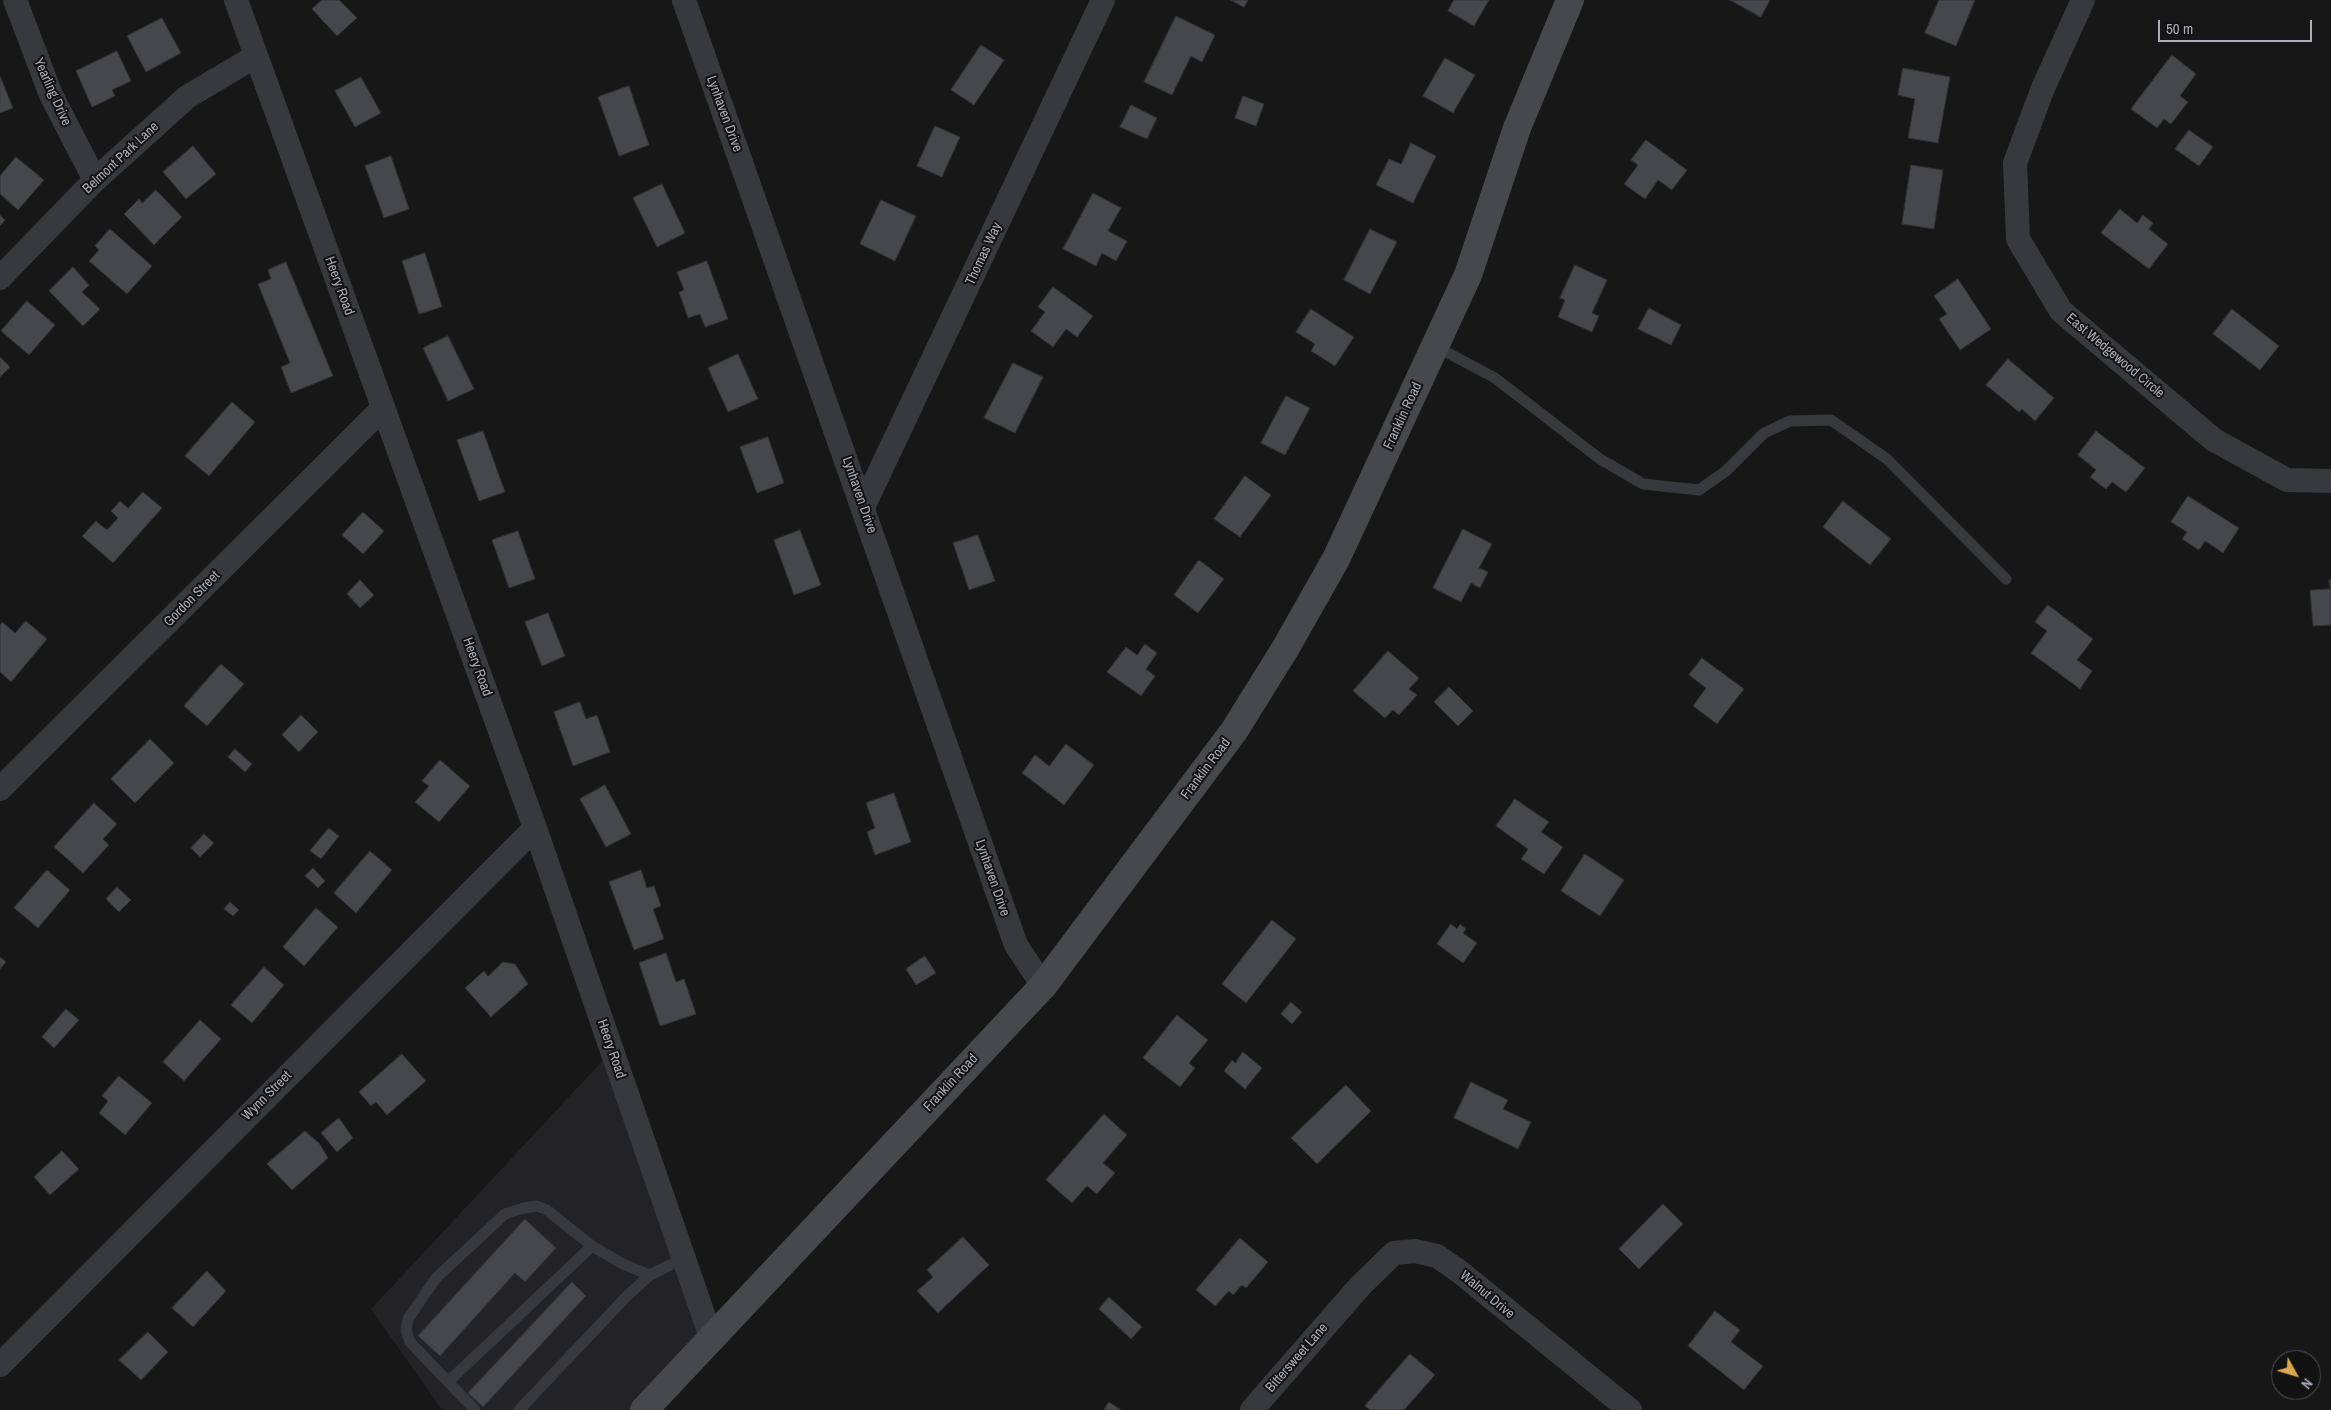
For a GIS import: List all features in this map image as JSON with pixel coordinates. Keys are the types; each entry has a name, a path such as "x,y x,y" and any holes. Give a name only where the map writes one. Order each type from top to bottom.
{"main road":[{"name":"Franklin Road","path":"644,1410 1043,986 1234,731 1280,657 1336,559 1468,275 1517,128 1570,0"}],"street":[{"name":"Yearling Drive","path":"15,0 50,95 95,180"},
{"name":"Heery Road","path":"236,0 535,828 711,1337"},
{"name":"Lynhaven Drive","path":"684,0 864,507 1016,945 1043,986"},
{"name":"Thomas Way","path":"864,507 1103,0"},
{"name":"East Wedgewood Circle","path":"2083,0 2042,88 2015,163 2018,239 2062,311 2214,440 2288,480 2331,481"},
{"name":"Belmont Park Lane","path":"0,278 95,180 187,97 256,56"},
{"name":"Gordon Street","path":"0,789 383,408"},
{"name":"Wynn Street","path":"0,1365 535,828"},
{"name":"Walnut Drive","path":"1342,1306 1394,1253 1415,1251 1437,1256 1460,1272 1630,1410"},
{"name":"Bittersweet Lane","path":"1252,1410 1342,1306"}],"lane":[{"path":"1435,346 1495,378 1600,459 1643,484 1699,490 1726,472 1764,433 1790,421 1831,420 1887,459 2006,579"},
{"path":"475,1410 410,1342 406,1330 408,1319 436,1278 505,1214 536,1206 547,1210 592,1246 623,1264 650,1275"},
{"path":"448,1382 592,1246"},
{"path":"520,1410 627,1296 650,1275 684,1258"}],"shaded area":[{"path":"607,1056 717,1339 646,1410 442,1410 371,1309"}],"building":[{"path":"322,0 339,0 357,18 337,36 312,9"},
{"path":"1231,0 1248,0 1244,7"},
{"path":"1454,0 1489,0 1474,26 1448,11"},
{"path":"1730,0 1770,0 1761,17"},
{"path":"1939,0 1975,0 1956,46 1925,33"},
{"path":"1176,16 1215,35 1202,62 1191,56 1172,95 1144,82"},
{"path":"162,18 181,53 146,72 127,36"},
{"path":"981,45 1004,60 974,105 951,90"},
{"path":"117,51 131,81 112,90 115,96 92,107 76,71"},
{"path":"2172,55 2196,74 2180,96 2188,102 2171,124 2164,119 2157,128 2131,109"},
{"path":"1445,58 1475,75 1453,113 1423,96"},
{"path":"1903,68 1950,77 1938,143 1908,138 1915,99 1898,95"},
{"path":"0,76 13,108 0,113"},
{"path":"361,77 381,113 355,127 335,91"},
{"path":"629,86 649,145 619,156 598,97"},
{"path":"1243,96 1264,104 1256,126 1235,118"},
{"path":"1131,105 1157,118 1147,139 1120,127"},
{"path":"935,126 960,137 942,177 917,166"},
{"path":"2189,130 2213,147 2199,166 2175,149"},
{"path":"1646,140 1687,170 1672,190 1658,180 1645,199 1624,184 1638,165 1631,160"},
{"path":"1411,143 1436,156 1413,203 1376,185 1389,159 1401,164"},
{"path":"193,146 216,174 186,199 163,172"},
{"path":"391,156 409,209 384,218 365,166"},
{"path":"16,157 44,180 18,210 0,194 0,176"},
{"path":"1911,165 1943,170 1934,229 1902,224"},
{"path":"662,184 685,233 657,247 633,198"},
{"path":"156,190 182,217 154,245 124,214 139,199 142,203"},
{"path":"1093,193 1121,208 1108,231 1127,241 1116,261 1102,253 1096,266 1063,249"},
{"path":"881,200 916,216 895,261 860,244"},
{"path":"2120,209 2137,223 2143,215 2153,223 2149,229 2168,244 2149,269 2101,233"},
{"path":"0,215 5,220 0,226"},
{"path":"110,229 152,266 127,294 89,261 99,250 95,246"},
{"path":"1370,229 1397,242 1370,294 1344,280"},
{"path":"425,253 442,307 419,314 402,261"},
{"path":"707,261 728,319 705,327 700,314 688,318 679,292 684,290 677,272"},
{"path":"286,262 333,376 291,393 281,367 290,363 258,284 271,279 268,270"},
{"path":"1575,265 1607,280 1592,313 1599,316 1592,332 1558,317 1565,300 1560,298"},
{"path":"73,267 89,285 82,292 100,309 83,326 49,291"},
{"path":"1958,279 1991,329 1960,350 1939,319 1947,314 1934,296"},
{"path":"1053,287 1093,316 1077,337 1066,329 1053,347 1031,331 1045,312 1038,307"},
{"path":"27,301 55,325 29,355 1,331"},
{"path":"1649,308 1681,325 1671,345 1638,329"},
{"path":"1311,309 1354,337 1335,366 1311,351 1315,344 1296,332"},
{"path":"2232,309 2279,346 2260,370 2213,334"},
{"path":"448,336 474,389 448,401 423,348"},
{"path":"738,354 758,399 728,412 708,368"},
{"path":"0,357 10,367 0,377"},
{"path":"2008,359 2054,398 2035,421 2022,409 2019,412 1986,385"},
{"path":"1013,363 1043,377 1015,433 984,418"},
{"path":"1286,396 1310,408 1285,455 1261,443"},
{"path":"232,402 255,422 209,476 185,456"},
{"path":"483,431 505,492 479,501 457,440"},
{"path":"2096,431 2145,468 2126,492 2112,482 2106,489 2090,477 2096,470 2078,455"},
{"path":"768,437 784,483 757,493 740,447"},
{"path":"1245,476 1271,495 1240,537 1214,519"},
{"path":"143,492 162,508 113,563 82,536 96,521 107,530 118,518 111,511 120,501 128,508"},
{"path":"2188,496 2239,528 2223,553 2205,541 2199,550 2182,539 2187,532 2171,522"},
{"path":"1843,501 1891,539 1870,565 1823,527"},
{"path":"363,512 384,531 363,554 342,535"},
{"path":"1463,529 1492,544 1479,568 1488,572 1480,588 1471,583 1461,602 1433,588"},
{"path":"800,530 821,585 794,595 774,540"},
{"path":"518,531 535,579 509,588 492,540"},
{"path":"978,535 995,581 969,590 953,543"},
{"path":"1199,560 1224,579 1198,613 1174,595"},
{"path":"360,580 374,595 360,608 347,594"},
{"path":"2329,580 2331,580 2331,625 2313,626 2310,590 2330,589"},
{"path":"2048,605 2093,639 2077,660 2092,671 2080,689 2031,653 2047,631 2035,622"},
{"path":"548,613 565,656 542,666 525,622"},
{"path":"26,621 47,639 11,682 0,672 0,625 2,622 15,633"},
{"path":"1145,644 1157,653 1146,669 1155,676 1141,696 1107,672 1126,647 1137,655"},
{"path":"1388,651 1419,678 1409,689 1417,695 1399,715 1393,710 1385,718 1353,691"},
{"path":"1702,658 1744,689 1717,724 1693,706 1706,688 1689,675"},
{"path":"221,664 244,684 207,726 184,706"},
{"path":"1449,687 1473,711 1458,726 1434,702"},
{"path":"580,702 586,719 597,715 610,752 573,766 554,712"},
{"path":"301,715 318,732 299,752 282,735"},
{"path":"150,739 174,763 135,803 111,779"},
{"path":"1066,744 1094,765 1064,805 1022,773 1035,755 1049,766"},
{"path":"235,749 252,764 245,772 228,757"},
{"path":"440,760 470,786 439,822 415,802 429,786 422,781"},
{"path":"605,785 631,834 606,847 580,799"},
{"path":"894,793 911,842 875,855 867,832 875,828 866,803"},
{"path":"1515,799 1549,822 1541,832 1563,847 1544,874 1521,859 1528,849 1496,826"},
{"path":"94,803 117,824 103,839 109,845 83,873 54,847"},
{"path":"329,828 339,836 321,859 310,851"},
{"path":"204,834 214,843 200,857 191,848"},
{"path":"370,851 392,870 356,913 334,893"},
{"path":"1585,854 1624,880 1600,916 1561,891"},
{"path":"313,868 325,881 318,888 305,876"},
{"path":"47,870 70,890 38,928 14,908"},
{"path":"641,870 647,888 654,886 661,906 653,909 664,939 634,950 609,882"},
{"path":"117,887 131,900 119,912 106,899"},
{"path":"230,902 239,910 233,916 224,909"},
{"path":"316,908 338,927 304,966 283,947"},
{"path":"1272,920 1296,939 1246,1003 1222,984"},
{"path":"1451,924 1457,929 1460,924 1466,929 1463,933 1477,943 1463,963 1437,944"},
{"path":"666,953 676,982 684,979 696,1014 660,1026 639,963"},
{"path":"925,956 936,973 916,985 906,969"},
{"path":"0,957 6,962 0,969"},
{"path":"503,962 515,964 528,984 491,1017 465,988 484,971 488,976"},
{"path":"264,967 284,985 252,1023 231,1005"},
{"path":"1291,1002 1302,1012 1292,1024 1281,1014"},
{"path":"66,1009 79,1020 54,1048 42,1037"},
{"path":"1177,1015 1208,1040 1189,1063 1195,1068 1180,1087 1143,1058"},
{"path":"200,1020 221,1039 184,1081 163,1062"},
{"path":"1243,1052 1262,1068 1245,1089 1224,1071 1232,1060 1235,1063"},
{"path":"402,1054 426,1081 387,1115 376,1102 371,1106 359,1092"},
{"path":"119,1076 152,1103 125,1135 99,1113 108,1101 102,1096"},
{"path":"1471,1082 1508,1100 1503,1109 1531,1122 1518,1149 1454,1118"},
{"path":"1346,1085 1371,1111 1317,1164 1291,1138"},
{"path":"1104,1114 1127,1135 1103,1163 1115,1173 1097,1194 1087,1186 1072,1203 1046,1180"},
{"path":"339,1118 353,1138 337,1152 321,1133"},
{"path":"305,1131 319,1143 328,1158 292,1190 267,1164"},
{"path":"62,1151 79,1169 50,1195 34,1177"},
{"path":"1663,1204 1683,1224 1639,1269 1619,1249"},
{"path":"525,1219 556,1248 525,1282 515,1273 440,1356 418,1336"},
{"path":"963,1237 989,1265 938,1313 917,1291 933,1277 927,1270"},
{"path":"1240,1238 1268,1262 1246,1288 1242,1285 1233,1295 1229,1291 1215,1306 1196,1290"},
{"path":"207,1271 226,1291 193,1327 172,1308"},
{"path":"572,1282 586,1296 483,1407 468,1393"},
{"path":"1109,1297 1142,1327 1131,1339 1099,1309"},
{"path":"1715,1311 1740,1330 1731,1342 1763,1366 1744,1390 1688,1346"},
{"path":"148,1332 168,1352 141,1380 119,1360"},
{"path":"1410,1354 1435,1375 1404,1410 1370,1410 1365,1406"},
{"path":"1109,1402 1121,1410 1104,1410"}]}
